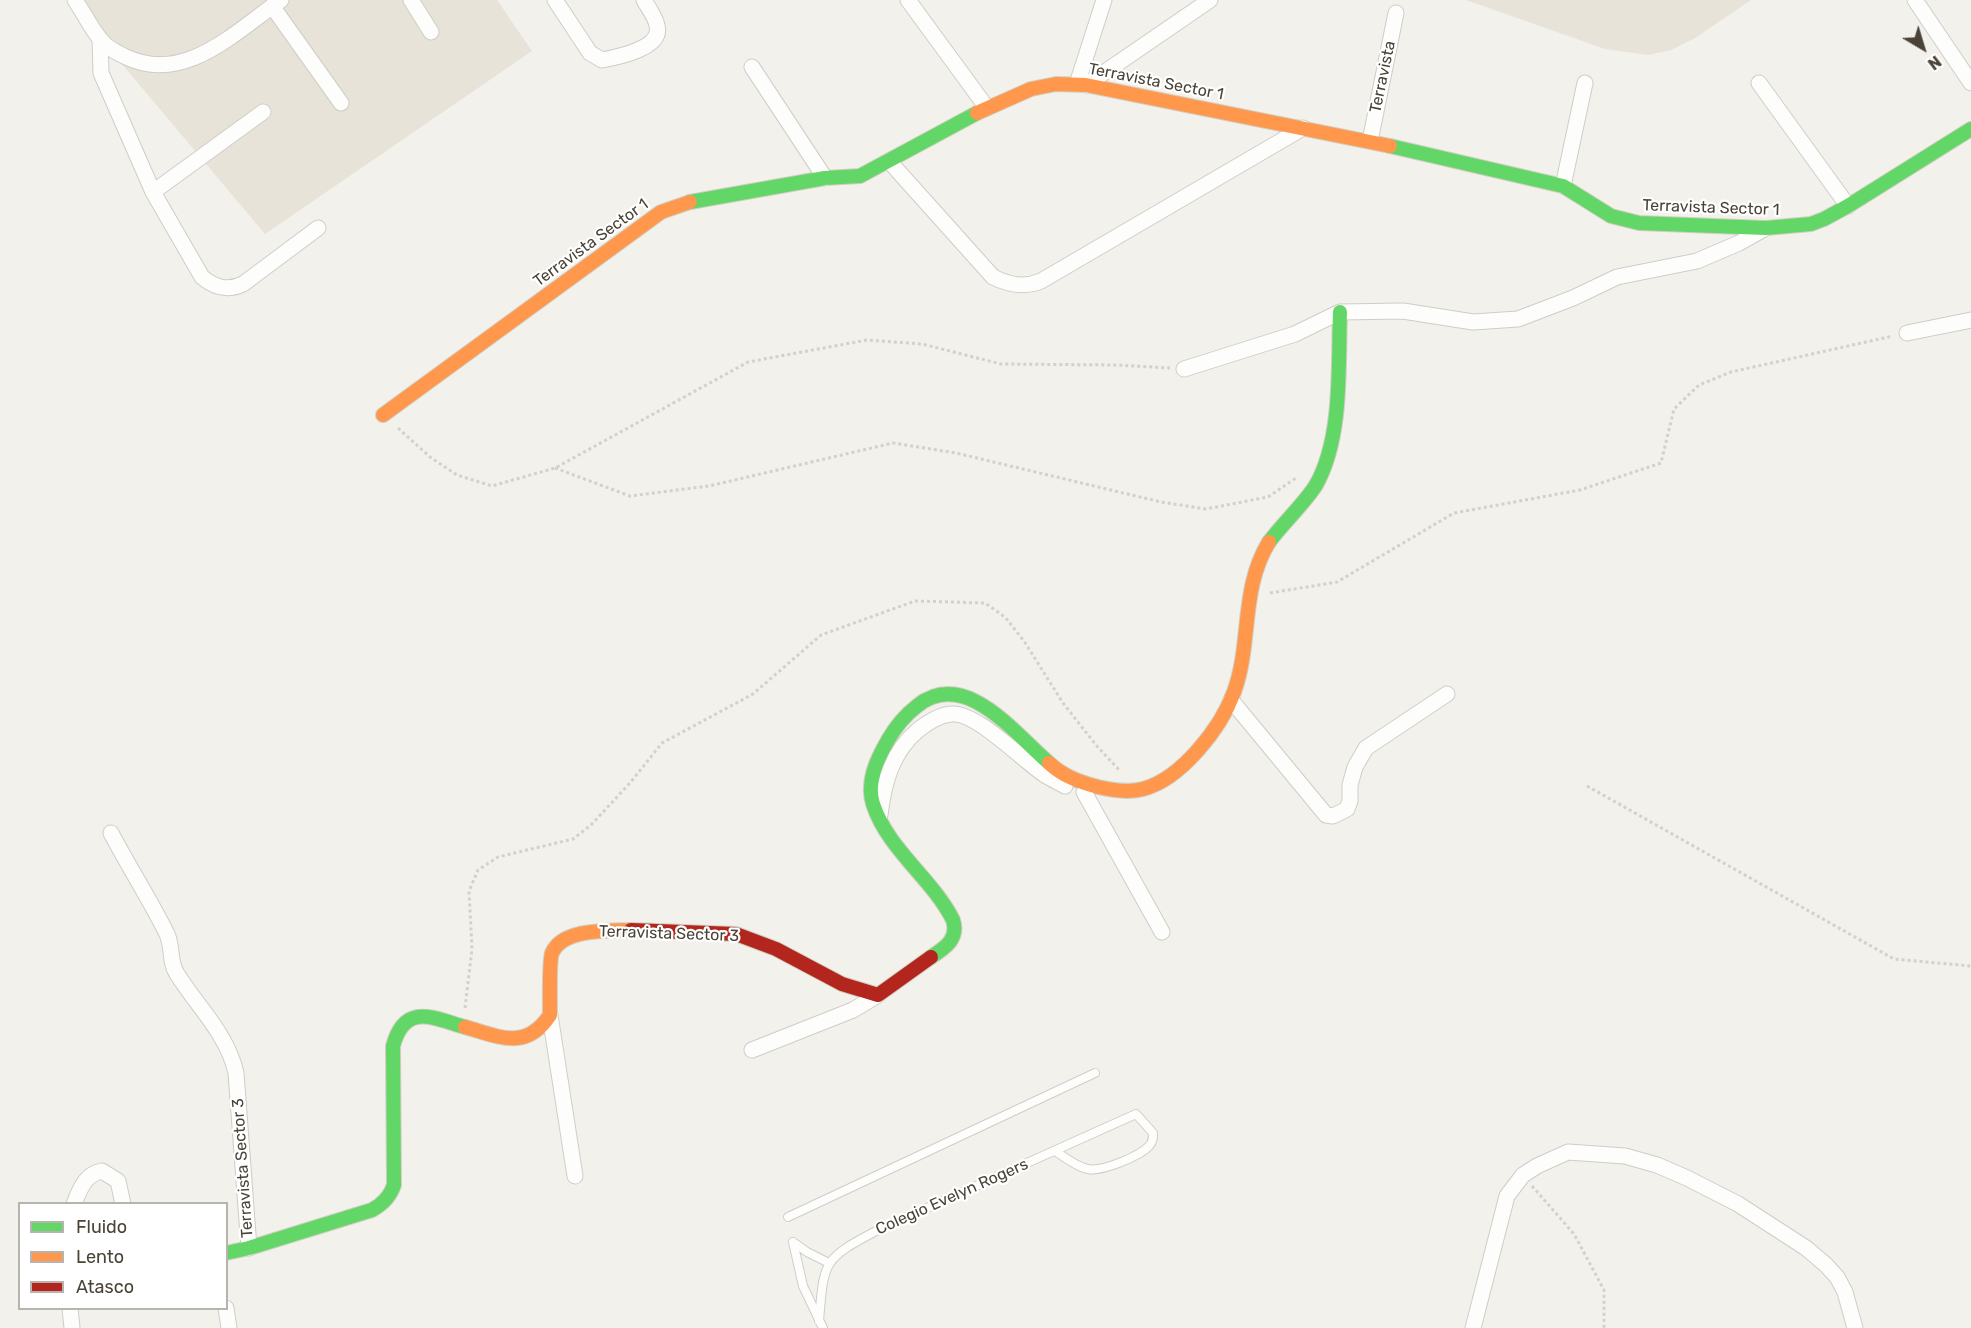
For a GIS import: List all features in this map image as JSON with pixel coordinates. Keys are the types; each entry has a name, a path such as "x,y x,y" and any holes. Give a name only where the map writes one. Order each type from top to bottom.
{"street":[{"path":"75,0 100,39 116,52 135,61 155,65 176,64 196,58 214,48 277,3 341,103"},
{"path":"90,0 90,22"},
{"path":"411,0 431,32"},
{"path":"555,0 591,53 602,60 617,57 651,44 657,37 658,26 644,0"},
{"path":"908,0 987,108"},
{"path":"1082,84 1104,0"},
{"path":"1082,84 1210,0"},
{"path":"1915,0 1971,82"},
{"name":"Terravista","path":"1370,141 1396,13"},
{"path":"100,39 101,73 153,192 202,277 215,286 237,287 318,228"},
{"path":"752,67 825,178"},
{"path":"1563,186 1585,83"},
{"path":"1759,83 1848,206"},
{"name":"Terravista Sector 1","path":"383,415 661,212 697,199 825,178 860,176 987,108 1031,89 1056,84 1082,84 1370,141 1563,186 1611,216 1639,223 1766,228 1811,224 1848,206 1971,129"},
{"path":"153,192 263,112"},
{"path":"889,161 993,278 1004,283 1030,285 1041,281 1303,128"},
{"path":"1184,369 1295,334 1340,312 1403,310 1473,322 1518,319 1573,298 1617,277 1697,261 1739,243 1766,228"},
{"path":"752,1050 853,1010 951,942 955,930 951,916 890,837 879,818 870,788 879,756 890,735 904,715 924,699 944,693 965,695 984,704 1056,770 1092,786 1129,791 1162,782 1179,770 1209,737 1231,700 1241,665 1255,568 1272,537 1316,484 1328,456 1335,418 1340,312"},
{"path":"1907,333 1971,320"},
{"path":"1231,700 1326,815 1333,816 1347,809 1355,767 1366,748 1447,694"},
{"path":"879,818 883,789 893,761 908,738 925,724 952,714 974,720 1046,776 1070,789 1084,792 1115,789"},
{"path":"1084,792 1162,932"},
{"name":"Terravista Sector 3","path":"111,833 168,936 172,965 204,1011 233,1061 236,1073 249,1248"},
{"name":"Terravista Sector 3","path":"228,1253 372,1210 387,1200 394,1185 393,1046 399,1028 408,1019 421,1015 510,1040 526,1037 550,1015 549,960 551,954 560,943 584,932 630,930 736,934 776,949 842,984 878,994"},
{"path":"550,1015 575,1176"},
{"path":"1473,1328 1507,1196 1523,1175 1568,1152 1625,1156 1657,1165 1738,1204 1806,1248 1826,1265 1837,1277 1845,1292 1855,1328"},
{"path":"74,1202 85,1181 92,1174 102,1171 118,1181 123,1202"},
{"path":"70,1310 72,1328"},
{"path":"226,1310 229,1328"}],"lane":[{"path":"788,1217 1095,1073"},
{"name":"Colegio Evelyn Rogers","path":"829,1263 843,1249 878,1230 1136,1114 1152,1130 1152,1142 1146,1148 1105,1169 1089,1169 1055,1151"},
{"path":"793,1242 829,1263 822,1281 821,1325 803,1286 793,1242"}],"path":[{"path":"1250,596 1337,582 1454,513 1580,490 1661,463 1674,409 1699,385 1720,376 1907,333"},
{"path":"383,415 430,457 457,476 492,486 555,468 748,362 867,340 922,344 1001,364 1118,365 1184,369"},
{"path":"555,468 630,496 709,486 893,444 956,453 1161,502 1206,509 1268,497 1302,474"},
{"path":"463,1025 472,949 469,891 478,870 498,857 573,839 591,825 630,783 662,743 753,694 821,635 915,601 985,603 1005,617 1024,641 1063,703 1096,745 1138,790"},
{"path":"1587,786 1894,959 1971,966"},
{"path":"1523,1175 1574,1234 1604,1290 1604,1328"}],"shaded area":[{"path":"68,0 497,0 532,51 265,234"},
{"path":"1466,0 1751,0 1695,38 1671,50 1648,55 1605,49"}],"traffic: fast":[{"path":"690,202 825,178 860,176 977,113"},
{"path":"1390,146 1563,186 1611,216 1639,223 1766,228 1811,224 1824,219 1971,129"},
{"path":"1269,542 1311,492 1325,466 1335,423 1339,378 1340,312"},
{"path":"931,957 946,946 952,938 953,920 934,891 889,836 871,796 874,771 891,735 904,717 917,706 935,696 953,694 971,699 988,709 1049,763"},
{"path":"228,1253 372,1210 383,1203 394,1185 393,1046 398,1032 405,1023 413,1018 422,1017 431,1017 465,1027"}],"traffic: slow":[{"path":"977,113 1031,89 1056,84 1086,85 1390,146"},
{"path":"383,415 661,212 690,202"},
{"path":"1049,763 1060,772 1078,781 1126,791 1143,789 1157,783 1171,775 1198,750 1220,721 1234,692 1243,654 1254,578 1269,542"},
{"path":"465,1027 512,1038 532,1033 550,1015 551,957 558,945 576,935 599,931 631,930"}],"traffic: jam":[{"path":"631,930 736,934 776,949 842,984 878,995 931,957"}]}
